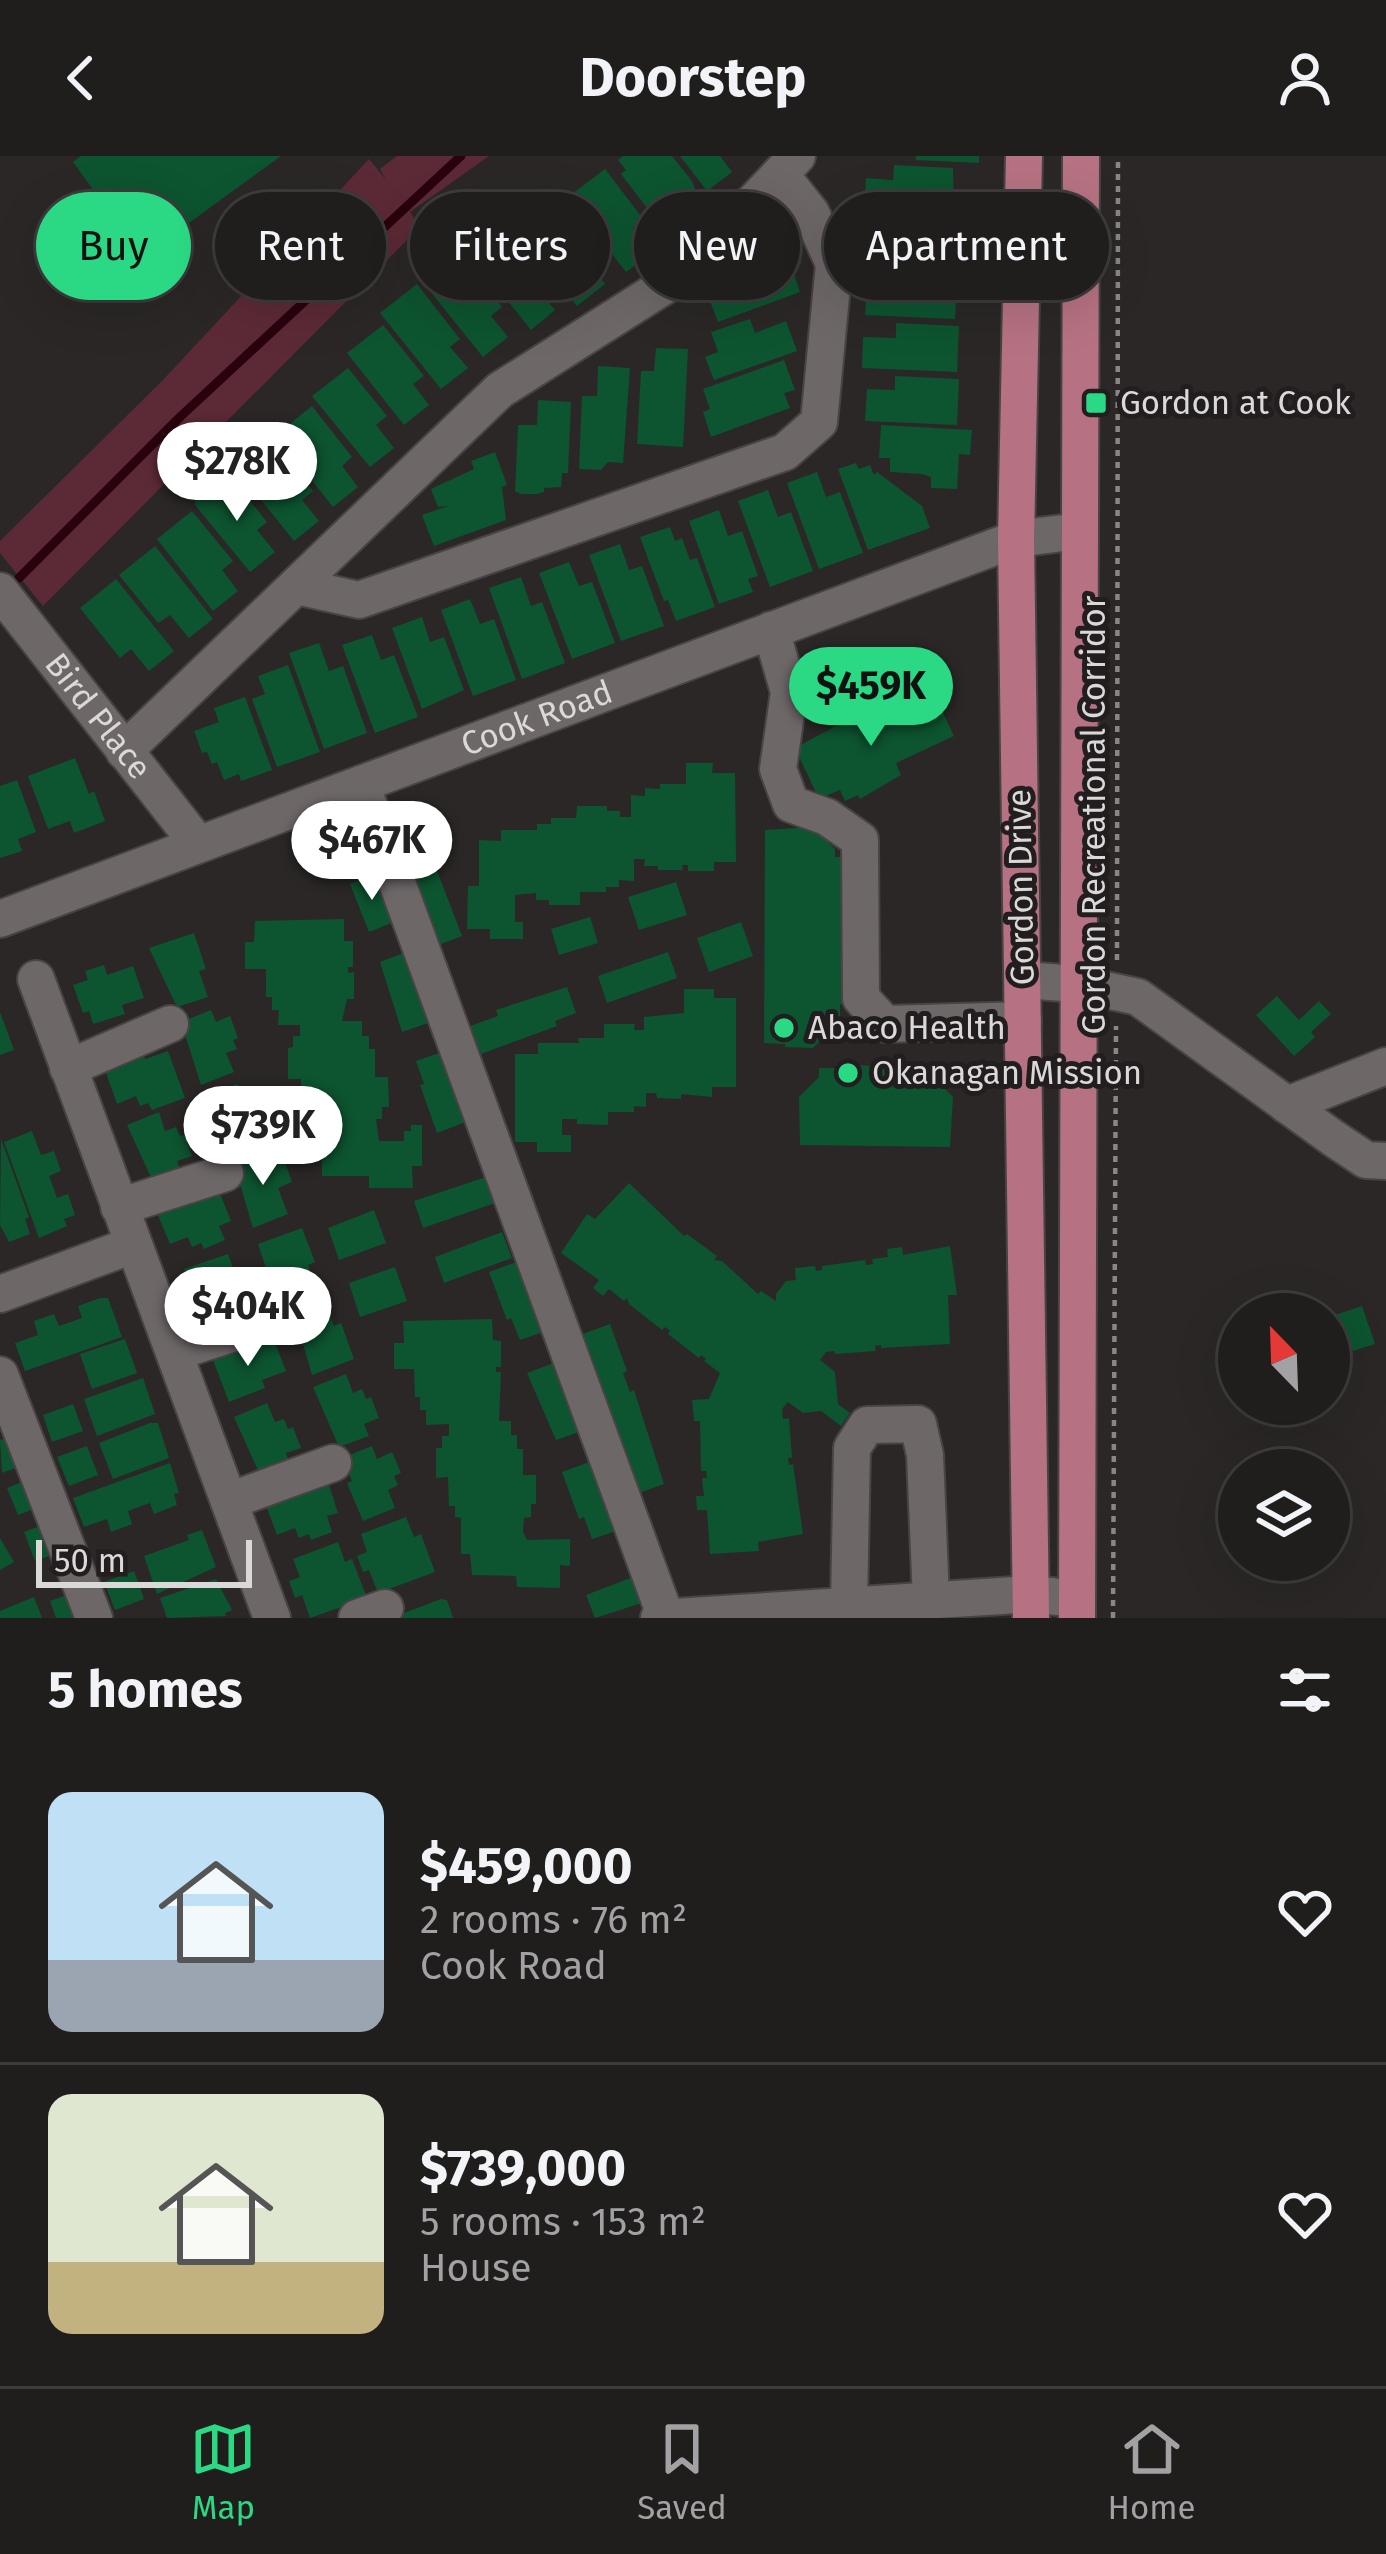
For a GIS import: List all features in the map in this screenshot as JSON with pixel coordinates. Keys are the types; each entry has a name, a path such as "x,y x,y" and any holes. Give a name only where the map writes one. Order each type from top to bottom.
{"main road":[{"name":"Gordon Drive","path":"1024,156 1016,538 1031,1606"},
{"name":"Gordon Drive","path":"1077,1608 1081,156"}],"street":[{"path":"124,752 296,586 500,390 688,271 788,165 834,265 819,422 785,452 359,599 296,586"},
{"name":"Cook Road","path":"0,920 1016,538 1079,531"},
{"name":"Bird Place","path":"0,591 198,844"},
{"path":"771,630 789,692 778,769 791,804 827,818 860,840 861,998 885,1024 1023,1020"},
{"path":"361,784 662,1617 931,1600 1077,1608"},
{"path":"36,979 272,1618"},
{"path":"1023,980 1078,983 1138,997 1366,1160 1386,1160"},
{"path":"68,1069 170,1024"},
{"path":"1287,1105 1386,1066"},
{"path":"119,1207 225,1173"},
{"path":"0,1294 134,1245"},
{"path":"175,1352 284,1317"},
{"path":"0,1375 94,1618"},
{"path":"849,1605 852,1448 867,1425 918,1424 925,1455 931,1600"},
{"path":"229,1501 333,1463"}],"path":[{"name":"Gordon Recreational Corridor","path":"1113,1618 1118,156"}],"shaded area":[{"path":"397,156 489,156 438,192 410,192 410,237 386,261 386,192 338,192 369,159 386,180 380,169"},
{"path":"238,300 347,300 43,606 0,553 0,541"}],"building":[{"path":"81,156 281,156 231,192 215,192 215,204 191,221 191,192 95,192 73,162"},
{"path":"623,156 672,156 696,192 635,192 621,174 626,170 618,160"},
{"path":"680,156 720,156 732,172 707,191"},
{"path":"916,156 979,156 979,163 916,160"},
{"path":"894,165 953,168 954,192 865,192 866,178 893,180"},
{"path":"605,169 634,207 634,266 626,272 610,251 610,192 575,192"},
{"path":"410,289 410,300 430,300 460,339 450,347 468,368 441,389 380,313"},
{"path":"437,300 496,300 502,307 491,316 508,337 483,357"},
{"path":"507,300 546,300 555,310 531,330"},
{"path":"710,300 778,300 718,322"},
{"path":"866,300 956,300 955,319 865,315"},
{"path":"750,319 755,333 786,321 797,351 714,380 705,357 718,352 711,332"},
{"path":"896,323 959,326 957,372 862,368 863,337 896,338"},
{"path":"383,325 424,376 413,384 429,405 404,425 347,353"},
{"path":"656,348 688,349 683,447 637,444 641,371 654,371"},
{"path":"784,360 795,390 784,393 790,408 711,437 703,412 710,409 703,389"},
{"path":"598,366 630,368 623,463 608,462 601,470 579,469 582,396 597,396"},
{"path":"348,368 387,416 376,425 394,448 370,467 312,396"},
{"path":"895,376 959,379 957,425 865,421 867,389 895,390"},
{"path":"538,400 571,402 568,473 562,473 561,487 521,494 515,491 518,425 537,425"},
{"path":"312,406 352,457 342,466 358,487 333,507 276,435"},
{"path":"881,425 972,430 970,455 959,454 957,489 931,488 931,477 922,474 890,472 890,458 879,458"},
{"path":"273,441 313,491 302,500 319,521 294,541 237,470"},
{"path":"495,452 507,485 502,487 506,520 434,546 422,515 448,506 438,507 431,489 474,469 471,461"},
{"path":"856,463 859,469 870,465 874,475 877,472 922,506 930,528 868,550 838,469"},
{"path":"817,472 826,497 840,492 863,553 819,569 787,483"},
{"path":"235,482 267,522 257,530 275,552 250,572 195,505 209,490 217,496"},
{"path":"768,490 778,517 791,512 813,571 770,587 738,501"},
{"path":"719,510 728,536 742,531 758,576 748,579 753,592 719,604 689,521"},
{"path":"192,511 233,561 222,570 238,591 213,611 157,539"},
{"path":"670,527 675,541 682,538 690,560 697,558 715,607 676,621 640,537"},
{"path":"620,544 629,570 642,566 664,626 621,641 589,555"},
{"path":"155,546 213,619 189,638 170,615 158,623 119,575"},
{"path":"569,562 579,586 592,582 615,643 572,659 539,573"},
{"path":"521,577 531,606 542,602 565,663 522,679 489,588"},
{"path":"116,579 174,651 149,671 131,649 120,658 80,608"},
{"path":"470,599 480,624 494,619 516,680 473,696 441,610"},
{"path":"422,617 430,642 444,637 464,690 422,709 392,628"},
{"path":"372,635 381,660 394,655 418,717 375,733 342,645"},
{"path":"319,643 329,671 343,666 367,733 324,749 289,653"},
{"path":"288,665 320,752 277,767 252,699 265,694 258,676"},
{"path":"935,696 954,736 896,763 901,775 860,799 858,795 845,801 840,790 819,799 795,748 858,714 860,718 873,712 878,723"},
{"path":"245,697 272,770 241,781 239,774 224,780 217,762 212,764 207,752 202,753 194,731 219,722 214,708"},
{"path":"75,758 105,821 74,833 70,821 48,829 28,776"},
{"path":"686,763 713,763 712,773 735,773 736,862 714,862 714,871 688,871 688,865 682,865 683,870 658,870 658,866 644,866 645,859 634,859 634,881 619,880 619,887 606,887 606,892 580,892 580,905 549,905 549,900 536,900 536,893 515,895 515,922 523,922 523,939 490,939 490,929 467,929 468,886 479,886 479,840 501,841 501,830 537,830 537,824 551,824 551,818 576,818 577,806 607,806 607,811 620,811 620,817 631,817 631,795 645,796 645,788 660,789 660,784 686,784"},
{"path":"17,780 36,832 18,839 22,851 0,858 0,786"},
{"path":"813,827 835,849 835,857 841,857 841,872 845,872 841,898 844,1004 840,1004 840,1019 834,1019 834,1026 813,1048 785,1047 764,1043 765,830"},
{"path":"431,855 462,936 436,946 405,864"},
{"path":"376,874 394,922 369,932 350,884"},
{"path":"676,882 687,915 639,930 628,897"},
{"path":"590,917 598,943 559,955 551,929"},
{"path":"344,919 344,941 353,941 353,967 348,967 348,973 354,972 354,999 347,999 342,1021 362,1021 362,1036 369,1036 369,1049 375,1049 375,1077 388,1077 389,1107 382,1107 382,1119 376,1119 379,1141 404,1141 404,1131 422,1125 422,1166 412,1166 413,1188 369,1188 369,1176 322,1176 322,1154 313,1154 313,1118 306,1118 306,1106 301,1106 301,1079 288,1079 288,1048 293,1047 293,1036 300,1036 300,1025 278,1025 279,1010 272,1010 272,997 266,997 266,969 245,969 245,942 254,942 255,921"},
{"path":"741,922 753,956 709,972 697,938"},
{"path":"194,933 206,969 199,971 208,997 177,1007 149,948"},
{"path":"406,952 434,1021 402,1032 380,962"},
{"path":"668,952 677,978 607,1003 598,976"},
{"path":"104,965 107,975 133,966 144,998 122,1005 125,1014 93,1024 89,1011 83,1013 73,985 88,980 85,971"},
{"path":"567,987 576,1013 555,1021 557,1026 481,1054 470,1026 498,1016 496,1010"},
{"path":"684,989 714,989 714,998 736,998 736,1087 712,1087 712,1097 657,1098 656,1093 646,1093 646,1107 608,1112 608,1125 562,1119 562,1135 571,1135 571,1152 537,1152 537,1142 515,1142 515,1054 538,1054 538,1043 604,1038 604,1024 635,1024 634,1030 644,1030 644,1017 684,1013"},
{"path":"1277,996 1299,1020 1319,1001 1331,1014 1294,1056 1256,1015"},
{"path":"211,1010 216,1022 230,1016 237,1049 226,1053 234,1072 201,1085 181,1022"},
{"path":"0,1012 14,1050 0,1055"},
{"path":"168,1051 185,1098 152,1110 148,1103 140,1106 136,1096 117,1104 105,1070 143,1054 145,1059"},
{"path":"442,1052 471,1120 437,1133 416,1061"},
{"path":"836,1064 932,1069 931,1075 953,1097 950,1147 800,1145 799,1097 819,1077 819,1068 836,1068"},
{"path":"237,1084 244,1102 260,1096 271,1127 257,1132 261,1144 231,1156 205,1096"},
{"path":"159,1112 165,1131 176,1127 180,1136 185,1135 192,1156 177,1161 182,1174 154,1184 127,1125"},
{"path":"32,1131 41,1155 54,1151 61,1171 49,1176 57,1198 68,1194 75,1215 64,1219 67,1226 39,1238 4,1142"},
{"path":"1,1139 29,1217 25,1219 30,1234 9,1242 0,1225"},
{"path":"264,1153 268,1165 284,1159 292,1182 278,1188 288,1214 253,1228 234,1164"},
{"path":"486,1177 495,1203 423,1228 414,1201"},
{"path":"629,1183 684,1236 717,1256 714,1260 722,1261 758,1294 761,1291 776,1301 786,1281 796,1280 795,1268 815,1266 816,1271 865,1260 866,1265 888,1257 887,1249 902,1247 903,1255 950,1246 957,1295 948,1295 950,1344 826,1352 820,1360 835,1372 838,1404 850,1413 841,1426 821,1411 803,1413 788,1402 782,1409 783,1419 789,1418 792,1458 788,1458 789,1465 793,1464 803,1534 758,1542 759,1551 710,1554 707,1510 697,1510 696,1496 704,1496 702,1478 707,1478 706,1471 701,1471 700,1421 694,1421 692,1400 709,1399 720,1373 627,1298 624,1301 609,1289 603,1296 593,1288 599,1280 561,1253 587,1214 595,1219"},
{"path":"219,1191 231,1221 219,1226 225,1240 204,1249 201,1243 192,1247 188,1237 170,1244 157,1213"},
{"path":"374,1210 386,1243 339,1260 328,1228"},
{"path":"302,1228 315,1262 308,1265 316,1287 285,1299 275,1271 268,1274 258,1244"},
{"path":"502,1232 512,1258 444,1283 435,1257"},
{"path":"228,1254 243,1296 231,1300 237,1318 207,1329 184,1269"},
{"path":"522,1260 546,1331 520,1340 489,1272"},
{"path":"395,1267 407,1301 360,1317 349,1283"},
{"path":"108,1298 122,1337 25,1371 15,1343 38,1335 34,1321 54,1314 59,1326 82,1318 78,1306"},
{"path":"325,1302 334,1326 341,1323 354,1359 312,1375 294,1313"},
{"path":"1362,1306 1375,1344 1350,1352 1350,1310"},
{"path":"492,1319 493,1340 501,1341 501,1367 496,1367 501,1372 499,1421 511,1421 517,1449 523,1449 523,1475 536,1475 536,1504 531,1504 531,1517 524,1518 523,1532 527,1540 570,1539 570,1566 560,1565 560,1588 517,1587 516,1576 472,1575 470,1554 461,1554 461,1518 455,1517 455,1506 449,1506 448,1477 436,1478 436,1448 442,1448 442,1436 449,1436 449,1424 426,1425 426,1410 420,1410 420,1397 415,1397 414,1369 394,1369 394,1343 404,1343 403,1321"},
{"path":"610,1324 664,1484 636,1494 577,1336"},
{"path":"125,1339 137,1373 92,1389 80,1354"},
{"path":"274,1340 286,1371 262,1380 265,1388 229,1402 213,1360 244,1342 247,1350"},
{"path":"559,1361 582,1431 556,1440 527,1373"},
{"path":"346,1374 353,1393 362,1389 366,1399 371,1397 379,1418 364,1424 369,1436 339,1447 313,1387"},
{"path":"143,1378 155,1414 97,1436 84,1399"},
{"path":"267,1403 275,1422 284,1419 288,1429 293,1427 301,1448 286,1453 290,1465 261,1477 234,1417"},
{"path":"73,1404 83,1431 52,1442 43,1415"},
{"path":"158,1423 169,1458 113,1479 99,1443"},
{"path":"21,1432 32,1462 2,1473 0,1440"},
{"path":"87,1446 98,1475 69,1486 57,1457"},
{"path":"372,1446 377,1459 392,1452 401,1473 394,1476 398,1485 388,1490 395,1508 363,1521 342,1458"},
{"path":"595,1460 619,1530 592,1539 584,1517 579,1519 562,1472"},
{"path":"170,1463 179,1493 174,1494 177,1505 154,1514 150,1503 128,1511 132,1524 111,1532 107,1519 84,1527 73,1498"},
{"path":"37,1476 47,1504 18,1515 7,1488"},
{"path":"328,1482 338,1513 327,1516 332,1532 311,1540 309,1534 299,1538 295,1528 277,1535 265,1503"},
{"path":"406,1517 414,1537 421,1534 435,1572 378,1593 357,1556 367,1552 361,1534"},
{"path":"53,1521 64,1551 35,1561 24,1532"},
{"path":"202,1530 216,1567 157,1594 144,1556 189,1540 187,1535"},
{"path":"0,1538 14,1562 0,1570"},
{"path":"338,1542 345,1562 352,1559 367,1598 310,1618 302,1595 295,1598 289,1581 300,1577 293,1559"},
{"path":"134,1571 144,1599 115,1610 104,1582"},
{"path":"633,1577 642,1603 595,1618 586,1595"},
{"path":"216,1579 232,1610 226,1616 167,1618 160,1598"},
{"path":"78,1591 88,1618 56,1618 50,1601"},
{"path":"34,1597 42,1618 0,1618 0,1611"},
{"path":"447,1600 453,1618 391,1618"}],"waterway":[{"path":"19,578 180,417 461,156"}],"place":[{"name":"Gordon at Cook","path":"1096,403"},
{"name":"Abaco Health","path":"784,1028"},
{"name":"Okanagan Mission","path":"848,1073"}]}
